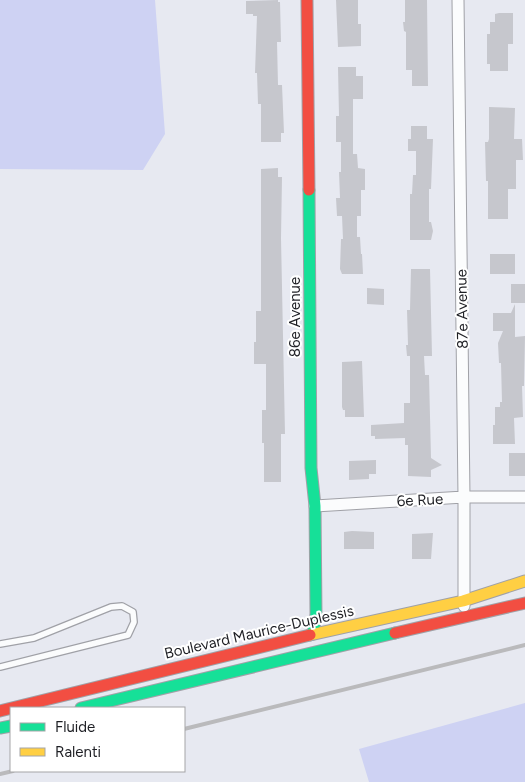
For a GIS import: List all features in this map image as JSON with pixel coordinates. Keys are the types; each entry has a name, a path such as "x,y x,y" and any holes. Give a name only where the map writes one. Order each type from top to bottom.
{"street":[{"name":"86e Avenue","path":"307,0 311,468 315,506 316,614 313,634"},
{"name":"87e Avenue","path":"458,0 465,618"},
{"name":"6e Rue","path":"315,506 464,497 525,496"},
{"name":"Boulevard Maurice-Duplessis","path":"16,707 313,634 464,601 525,581"},
{"name":"Boulevard Maurice-Duplessis","path":"85,707 310,652 525,603"}],"lane":[{"path":"0,644 34,638 111,607 122,606 132,612 134,622 128,635 0,667"}],"shaded area":[{"path":"0,0 155,0 165,134 143,170 0,169"},
{"path":"525,703 525,782 369,782 359,749"}],"building":[{"path":"278,0 280,2 281,42 277,42 278,85 282,85 284,133 281,133 281,142 261,142 261,104 258,104 257,73 255,73 257,16 246,14 246,1"},
{"path":"336,0 358,0 358,24 361,24 361,46 338,47"},
{"path":"405,0 427,0 428,86 412,86 412,70 406,70 406,32 404,31 403,22 405,22"},
{"path":"513,13 513,44 508,44 508,71 490,71 490,64 487,64 487,34 490,34 490,22 495,22 495,14"},
{"path":"338,67 356,67 356,76 363,76 363,99 353,99 353,154 357,154 358,168 365,169 365,190 361,190 361,216 357,216 357,237 360,237 363,274 342,274 340,269 341,239 343,239 342,216 337,216 336,198 340,198 339,172 341,172 341,142 336,142 336,116 339,116"},
{"path":"489,107 515,108 514,139 522,139 523,160 516,160 516,189 508,189 508,219 488,219 485,142 488,142 489,139"},
{"path":"411,126 427,126 427,139 433,139 431,189 429,189 429,222 431,222 433,231 431,240 410,240 410,194 412,194 413,175 416,175 416,151 408,151 408,139 411,139"},
{"path":"278,168 278,177 282,177 281,238 285,434 281,434 281,482 264,482 262,410 266,410 266,364 254,364 256,311 261,311 261,169"},
{"path":"490,254 515,254 515,274 490,274"},
{"path":"411,269 430,269 432,356 424,356 425,375 429,375 431,458 442,465 431,470 431,477 408,476 408,445 405,445 405,438 375,439 375,436 371,436 371,425 404,423 404,403 410,403 410,356 407,356 406,345 408,345 407,310 410,310"},
{"path":"511,284 525,284 525,303 511,303"},
{"path":"367,288 384,289 384,305 367,304"},
{"path":"515,304 515,337 525,336 524,386 522,386 523,417 514,418 515,444 493,444 495,407 500,407 500,402 502,402 501,363 499,363 498,343 503,331 493,331 493,313 511,313"},
{"path":"362,361 364,417 345,417 345,410 342,407 342,362"},
{"path":"509,453 525,453 525,476 509,476"},
{"path":"376,460 376,474 369,474 369,479 349,480 349,461"},
{"path":"344,532 374,532 374,549 344,549"},
{"path":"433,533 431,559 412,559 412,534"}],"railway":[{"path":"185,729 525,645"},
{"path":"0,774 10,772"}],"traffic: fast":[{"path":"309,190 311,468 315,506 316,614 313,634"},
{"path":"85,707 395,633"},
{"path":"0,728 10,726"}],"traffic: slow":[{"path":"310,635 463,601 525,581"}],"traffic: jam":[{"path":"307,0 309,190"},
{"path":"395,633 525,603"},
{"path":"16,707 310,635"},
{"path":"0,711 10,709"}]}
